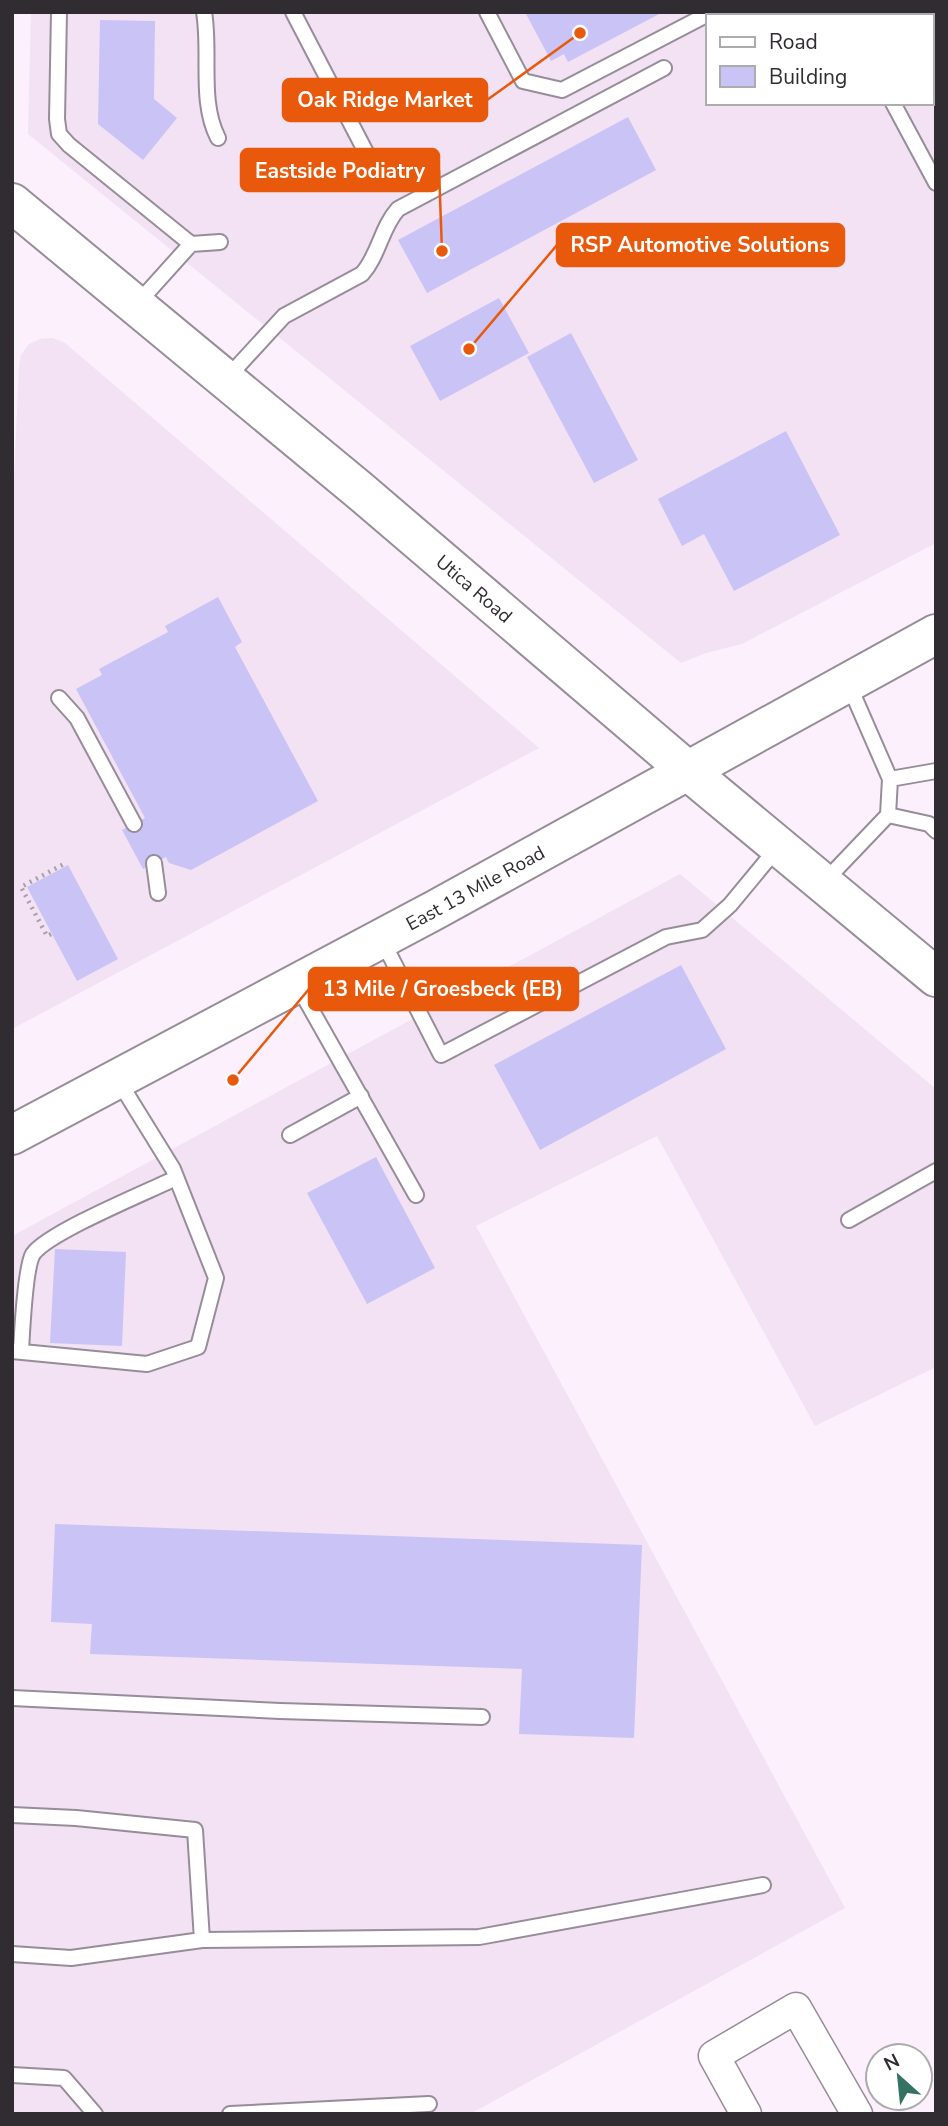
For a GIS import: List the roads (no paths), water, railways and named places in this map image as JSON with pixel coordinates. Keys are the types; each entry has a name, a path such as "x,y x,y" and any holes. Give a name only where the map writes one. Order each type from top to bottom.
{"main road":[{"name":"Utica Road","path":"12,203 137,304 688,771 936,977"},
{"name":"East 13 Mile Road","path":"12,1135 382,938 936,634"}],"street":[{"path":"746,2114 714,2056 796,2008 857,2114"}],"lane":[{"path":"60,12 57,120 59,134 191,244 220,242"},
{"path":"204,12 207,30 209,121 218,138"},
{"path":"293,12 371,162"},
{"path":"487,12 523,81 562,90 706,15"},
{"path":"226,379 284,316 362,274 372,263 389,219 398,209 664,68"},
{"path":"894,105 936,183"},
{"path":"137,304 191,244"},
{"path":"823,883 888,815 890,779 848,683"},
{"path":"59,698 77,718 134,824"},
{"path":"890,779 936,771"},
{"path":"888,815 929,824 936,831"},
{"path":"382,938 441,1055 666,937 702,930 730,905 779,846"},
{"path":"154,863 158,893"},
{"path":"297,984 416,1195"},
{"path":"117,1079 176,1178 216,1278 198,1347 147,1364 16,1351 32,1256 51,1238 176,1178"},
{"path":"290,1135 361,1096"},
{"path":"849,1220 936,1171"},
{"path":"12,1698 280,1711 482,1717"},
{"path":"12,1815 76,1818 195,1830 202,1940"},
{"path":"12,1954 71,1958 202,1940 479,1937 763,1885"},
{"path":"12,2075 64,2078 95,2114"},
{"path":"230,2114 429,2104"}],"place":[{"name":"Oak Ridge Market","path":"580,33"},
{"name":"Eastside Podiatry","path":"442,251"},
{"name":"RSP Automotive Solutions","path":"469,349"},
{"name":"13 Mile / Groesbeck (EB)","path":"233,1080"}]}
